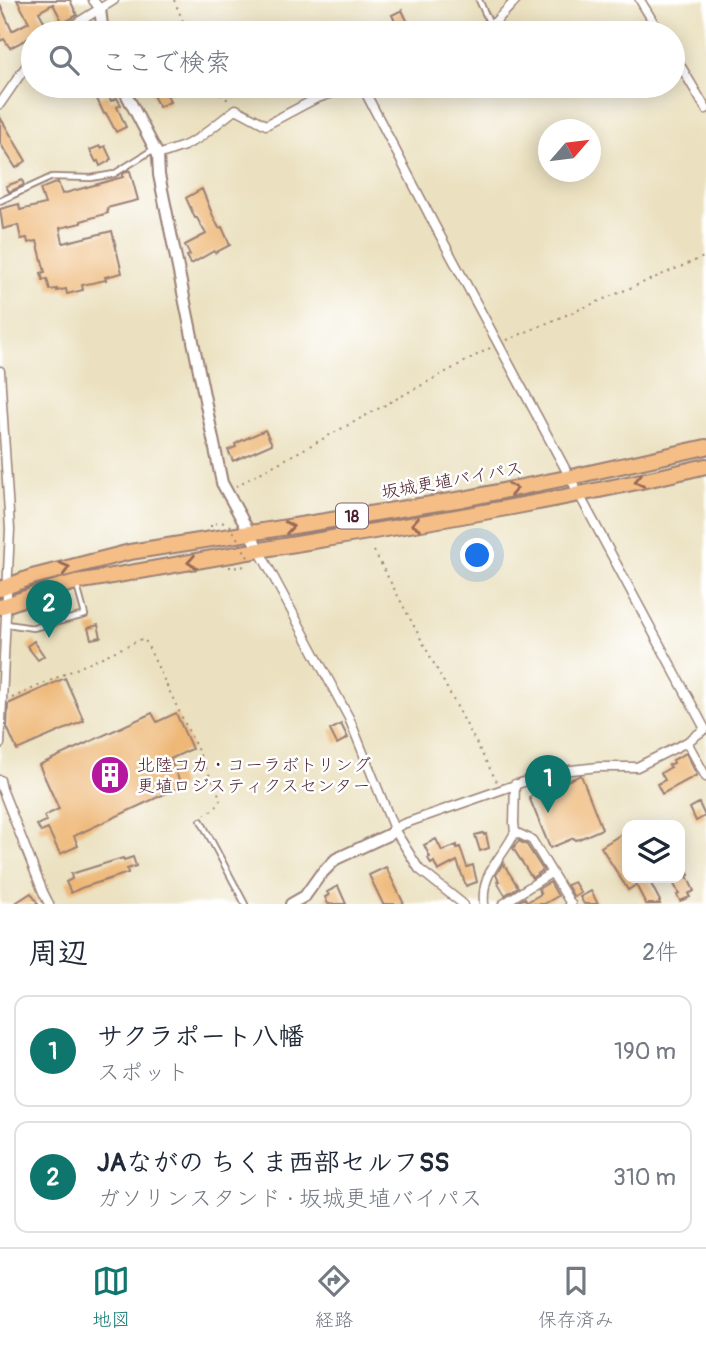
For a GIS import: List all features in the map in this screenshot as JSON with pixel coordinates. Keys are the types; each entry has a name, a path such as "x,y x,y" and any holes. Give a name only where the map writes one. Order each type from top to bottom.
{"highway":[{"name":"坂城更埴バイパス","path":"4,587 32,577 130,552 463,499 706,447"},
{"name":"坂城更埴バイパス","path":"3,605 76,582 254,555 579,494 706,466"}],"street":[{"path":"76,21 97,5 114,0"},
{"path":"496,21 516,0"},
{"path":"640,0 653,21"},
{"path":"0,104 21,73"},
{"path":"685,73 706,109"},
{"path":"128,98 157,152 159,175 226,492 249,533 254,555 349,718 394,829 419,869 463,904"},
{"path":"157,152 184,146 199,138 236,109 266,125 318,98"},
{"path":"291,904 305,896 335,859 390,834 403,824 552,772 599,767 637,768 687,742 705,729 368,98"},
{"path":"0,372 10,529 3,605 6,624 0,744"},
{"path":"687,742 706,777"},
{"path":"0,780 49,904"},
{"path":"484,904 483,895 491,867 515,832 515,785"},
{"path":"515,832 532,840 571,904"},
{"path":"503,904 551,873"}],"lane":[{"path":"479,0 489,21"},
{"path":"0,201 52,177 91,178 114,174 157,152"},
{"path":"6,624 33,628 85,615 76,582"},
{"path":"51,589 60,621"},
{"path":"201,821 245,904"}],"path":[{"path":"174,0 183,21"},
{"path":"226,98 236,109"},
{"path":"226,492 499,344 706,256"},
{"path":"229,523 254,555"},
{"path":"374,551 501,789"},
{"path":"2,702 142,639 145,640 220,797 217,806 202,816 201,821"}],"building":[{"path":"17,0 70,0 77,15 62,21 53,4 39,12 44,21 28,21"},
{"path":"0,4 12,31 21,26 21,42 10,48 4,39 0,41"},
{"path":"402,10 407,21 395,21 392,15"},
{"path":"110,98 111,101 117,98 121,105 117,107 126,127 116,132 97,99"},
{"path":"154,98 168,98 170,102 159,107"},
{"path":"0,117 26,161 16,168 0,143"},
{"path":"105,146 111,159 100,166 90,150"},
{"path":"130,171 138,200 107,208 108,213 60,228 63,243 112,231 122,273 105,277 106,280 82,285 83,290 67,294 66,289 50,290 47,279 43,280 41,273 45,272 37,241 28,243 27,238 21,239 18,225 3,229 0,209 19,204 20,210 45,204 40,189 58,182 62,194 123,177"},
{"path":"22,180 24,185 9,192 6,186"},
{"path":"202,189 219,228 222,227 230,245 191,264 185,245 206,234 186,198"},
{"path":"265,430 272,444 233,461 228,450"},
{"path":"98,625 101,637 91,639 88,628"},
{"path":"34,641 44,656 38,660 27,646"},
{"path":"65,678 84,721 17,750 7,727 8,704"},
{"name":"北陸コカ・コーラボトリング 更埴ロジスティクスセンター","path":"152,713 157,722 176,713 192,749 170,759 182,786 74,836 78,846 60,854 48,829 41,832 37,825 46,821 44,816 59,809 39,765"},
{"path":"341,724 348,738 337,744 330,730"},
{"path":"686,753 697,775 662,794 657,784 665,780 661,773 671,767 669,765 674,763 673,760"},
{"path":"581,775 602,829 550,848 529,797"},
{"path":"699,803 705,816 696,821 690,808"},
{"path":"486,834 489,848 480,851 475,835"},
{"path":"622,834 622,880 601,847"},
{"path":"436,839 442,851 457,845 457,848 460,847 467,867 473,865 477,882 466,886 457,861 438,871 434,862 431,864 424,845"},
{"path":"519,841 527,845 543,870 532,878 513,848"},
{"path":"133,857 136,866 127,869 128,873 71,893 66,882 72,879 71,874"},
{"path":"503,863 518,887 505,895 496,875"},
{"path":"386,867 404,904 383,904 369,875"},
{"path":"685,867 694,891 688,894 690,897 680,901 677,895 679,894 674,883 685,883"},
{"path":"550,882 558,896 544,904 519,904 518,902 525,898 527,902 541,894 538,889"},
{"path":"574,882 581,893 574,897 567,885"},
{"path":"624,883 651,883 660,904 646,904 636,885 628,890"},
{"path":"338,886 346,904 328,904 325,897 329,895 327,892"},
{"path":"591,891 598,904 584,904 580,897"},
{"path":"31,893 38,904 14,904"}],"place":[{"name":"JAながの ちくま西部セルフSS","path":"49,638"},
{"name":"北陸コカ・コーラボトリング 更埴ロジスティクスセンター","path":"110,775"},
{"name":"サクラポート八幡","path":"548,813"}]}
